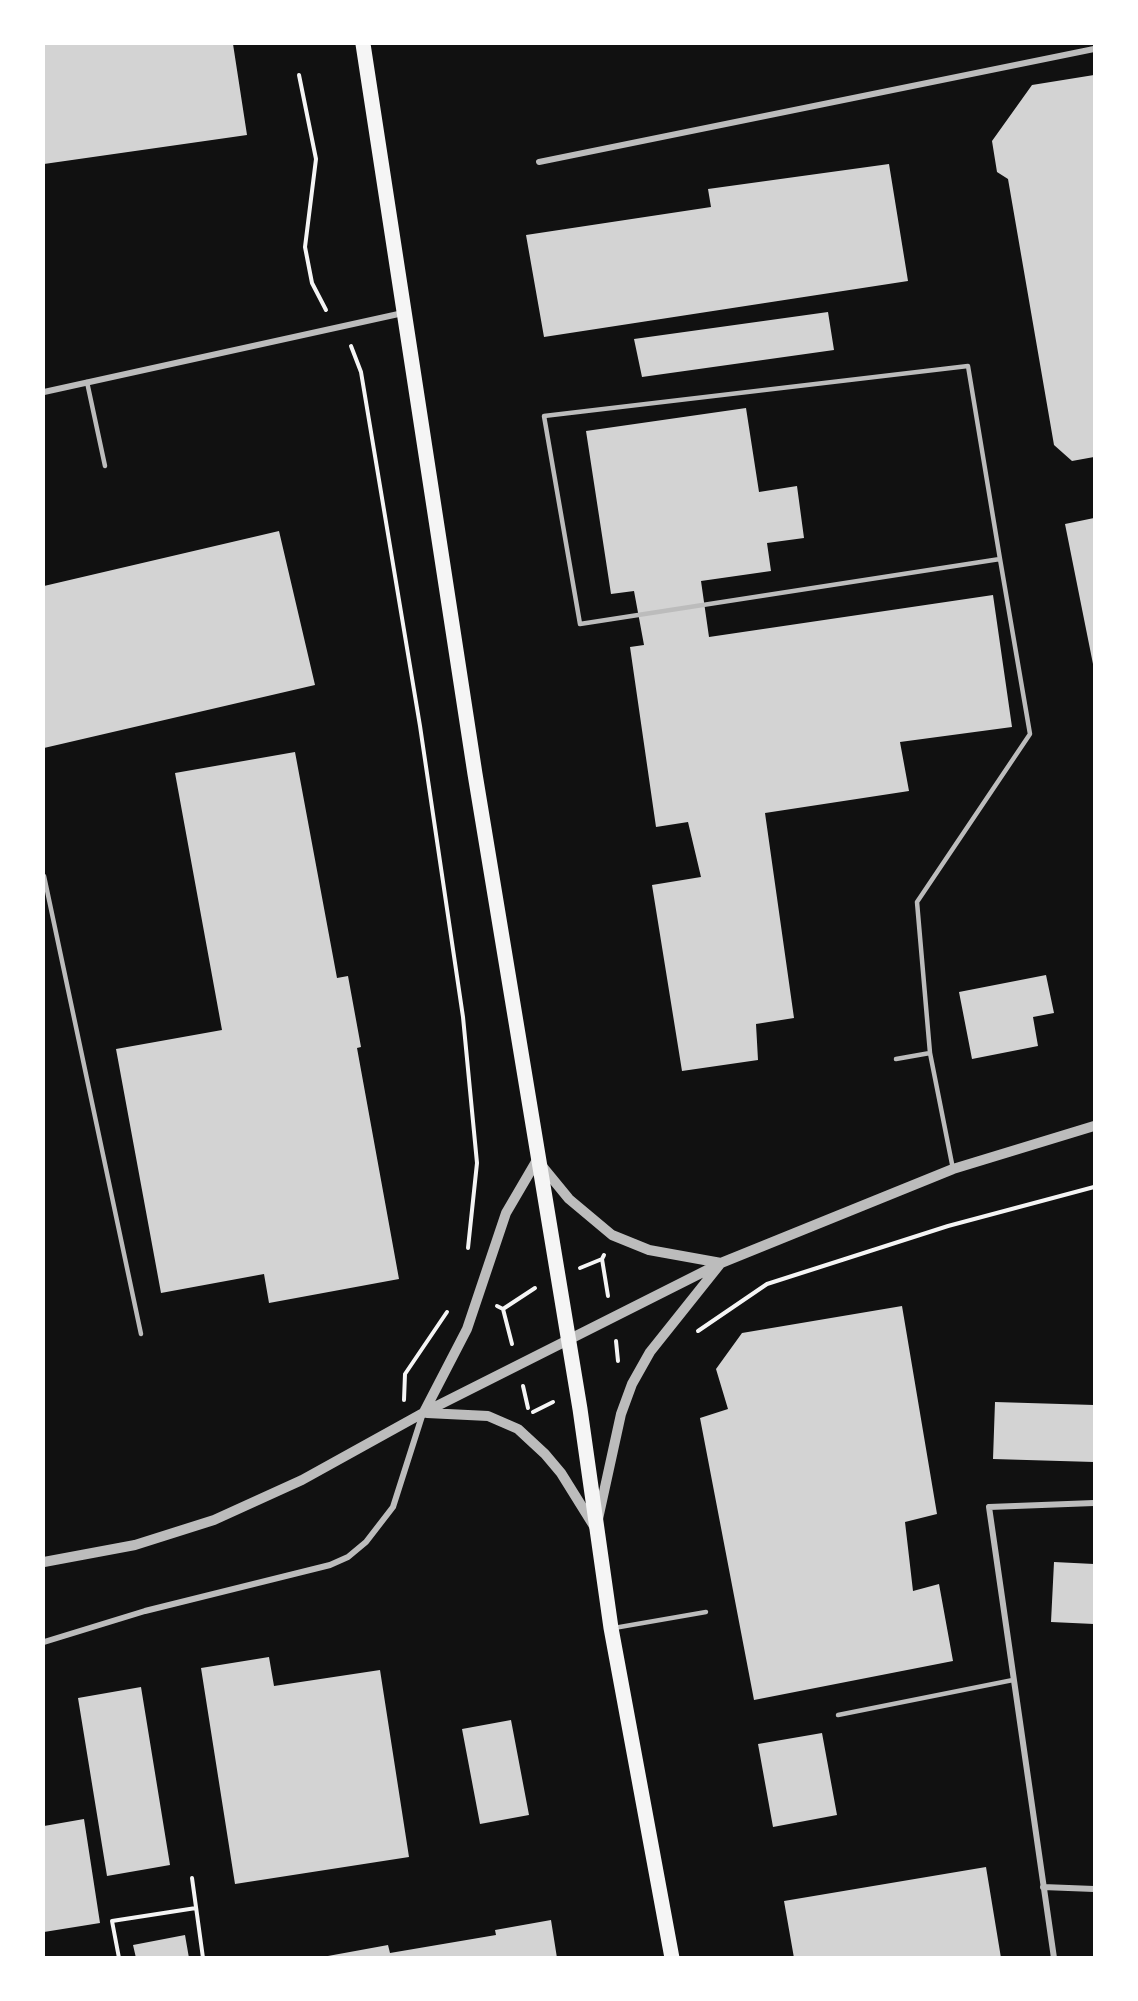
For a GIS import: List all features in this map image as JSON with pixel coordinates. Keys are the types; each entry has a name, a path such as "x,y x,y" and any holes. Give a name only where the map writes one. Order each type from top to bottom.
{"main road":[{"path":"363,44 537,1160 568,1340 611,1628 672,1958"}],"street":[{"path":"539,162 1095,49"},
{"path":"44,392 404,313"},
{"path":"44,1562 135,1545 214,1520 302,1480 423,1413 721,1263 953,1169 1095,1126"},
{"path":"44,1642 146,1611 330,1565 348,1557 366,1542 393,1507 423,1413 467,1329 506,1213 537,1160 569,1199 612,1235 649,1250 721,1263"},
{"path":"596,1529 621,1414 632,1383 650,1352 721,1263"},
{"path":"423,1413 488,1416 518,1429 545,1454 561,1473 596,1529"},
{"path":"1054,1958 989,1507 1095,1503"},
{"path":"1043,1887 1095,1889"}],"lane":[{"path":"953,1169 930,1053 917,902 1030,734 968,366 544,416 580,624 1000,559"},
{"path":"87,382 105,466"},
{"path":"44,876 141,1334"},
{"path":"896,1059 930,1053"},
{"path":"611,1628 706,1612"},
{"path":"838,1715 1013,1680"}],"path":[{"path":"299,75 316,159 304,248 312,283 322,305 350,344 361,372 420,726 463,1017 477,1163 467,1256"},
{"path":"692,1335 766,1284 948,1226 1095,1187"},
{"path":"503,1309 526,1292 602,1259 612,1235"},
{"path":"403,1425 405,1374 450,1306"},
{"path":"192,1878 203,1958"},
{"path":"119,1958 112,1921 196,1908"}],"building":[{"path":"44,44 233,44 247,135 44,164"},
{"path":"1094,75 1094,457 1072,461 1054,445 1008,179 997,172 992,141 1032,85"},
{"path":"889,164 908,281 544,337 526,235 711,207 708,189"},
{"path":"828,312 834,350 642,377 634,339"},
{"path":"746,408 759,492 797,486 804,538 767,543 771,571 701,581 709,637 993,595 1012,727 900,742 909,791 765,813 794,1018 756,1024 758,1060 682,1071 652,885 701,877 688,822 656,827 630,647 644,645 634,591 611,594 586,431"},
{"path":"1094,518 1094,664 1093,664 1065,524"},
{"path":"279,531 315,685 44,748 44,586"},
{"path":"295,752 337,978 348,976 361,1047 357,1048 399,1279 269,1303 264,1274 161,1293 116,1049 222,1030 175,773"},
{"path":"1046,975 1054,1013 1033,1017 1038,1046 972,1059 959,992"},
{"path":"902,1306 937,1514 905,1522 913,1591 939,1584 953,1661 754,1700 700,1418 728,1409 716,1369 742,1333"},
{"path":"995,1402 1094,1405 1094,1462 993,1459"},
{"path":"1054,1562 1094,1564 1094,1624 1051,1622"},
{"path":"269,1657 274,1686 380,1670 409,1857 235,1884 201,1668"},
{"path":"141,1687 170,1865 107,1876 78,1698"},
{"path":"511,1720 529,1815 480,1824 462,1729"},
{"path":"822,1733 837,1815 773,1827 758,1744"},
{"path":"84,1819 100,1923 44,1932 44,1826"},
{"path":"986,1867 1001,1958 794,1958 784,1901"},
{"path":"551,1920 557,1958 317,1958 388,1945 390,1953 496,1935 495,1930"},
{"path":"185,1935 189,1958 136,1958 133,1945"}]}
